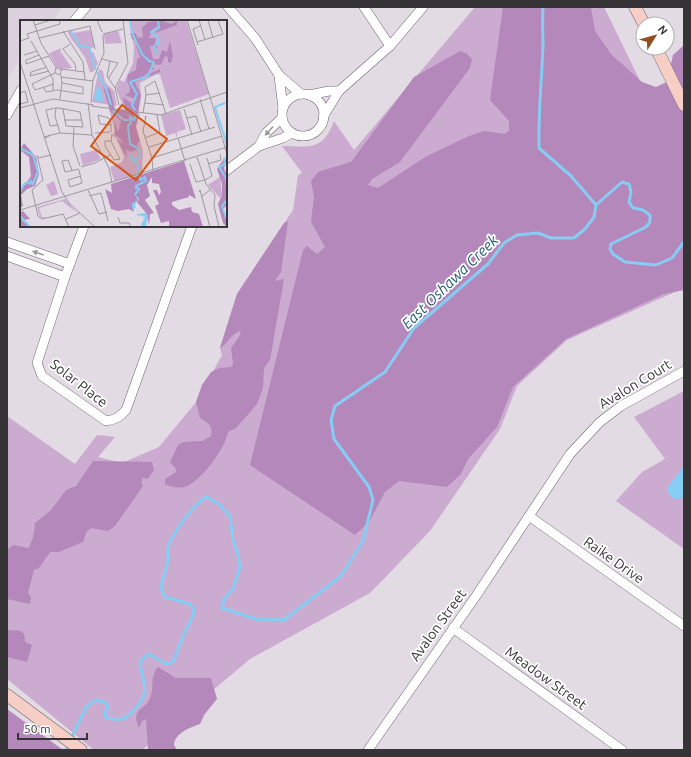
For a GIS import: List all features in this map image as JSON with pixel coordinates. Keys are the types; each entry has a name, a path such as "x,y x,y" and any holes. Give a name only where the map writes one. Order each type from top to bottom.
{"street":[{"path":"75,20 86,7"},
{"path":"228,7 255,38 279,75 282,84 285,126 292,133 302,136 313,133 319,128 323,117 339,91 390,46 423,7"},
{"path":"364,7 390,46"},
{"path":"635,7 640,16"},
{"path":"660,56 684,105"},
{"path":"279,75 321,105 323,117"},
{"path":"259,146 266,134 283,113 288,100 305,95 339,91"},
{"path":"7,115 20,92"},
{"path":"227,171 259,146 283,138 292,133"},
{"name":"Solar Place","path":"84,227 65,277 37,363 38,369 42,376 106,421 113,420 121,416 126,410 192,227"},
{"path":"7,242 70,264"},
{"path":"7,256 65,277"},
{"name":"Avalon Court","path":"529,516 570,454 600,422 621,406 649,389 684,371"},
{"name":"Raike Drive","path":"529,516 684,626"},
{"name":"Avalon Street","path":"368,750 529,516"},
{"name":"Meadow Street","path":"453,628 622,750"},
{"path":"7,695 81,750"}],"shaded area":[{"path":"7,7 63,7 53,20 20,20 20,60 7,79"},
{"path":"475,7 604,7 645,91 684,288 567,340 517,386 500,429 430,531 370,593 250,659 142,750 94,750 7,679 7,416 75,464 97,435 115,437 98,457 122,463 159,447 196,402 222,355 220,348 237,294 293,210 298,175 302,173 282,146 308,146 320,143 325,138 334,121 354,150"},
{"path":"503,7 591,7 595,31 611,54 642,82 656,87 667,82 673,56 675,56 675,53 684,45 684,290 664,294 566,339 513,387 497,427 468,459 461,474 447,487 399,481 385,492 369,522 355,535 250,465 303,250 307,246 317,254 325,247 311,222 314,196 311,181 318,172 351,162 414,77 460,51 466,53 472,59 470,68 400,162 372,179 368,185 378,188 427,156 469,136 484,131 504,134 509,131 509,121 490,100"},
{"path":"288,221 281,272 275,281 284,279 270,360 264,368 263,388 257,404 236,428 228,432 223,446 213,462 201,476 189,485 183,487 177,488 165,484 165,479 176,472 176,469 170,462 178,445 183,442 202,441 211,436 211,427 200,418 196,402 202,385 211,372 219,368 231,367 233,364 231,348 241,334 239,331 220,348 237,294 284,223"},
{"path":"684,391 684,549 616,501 642,472 665,459 634,417"},
{"path":"93,461 152,462 154,470 148,479 143,478 141,482 143,486 115,526 108,531 91,528 87,531 83,542 59,552 50,552 39,568 34,570 28,593 31,597 30,604 7,599 7,550 13,545 29,548 34,534 35,523 51,510 66,490 76,486"},
{"path":"7,630 21,631 24,634 25,642 32,645 27,662 7,657"},
{"path":"158,667 176,678 211,678 217,699 204,715 200,724 191,727 177,737 174,745 177,750 148,750 146,719 142,721 139,728 137,722 137,713 150,698 153,678"},
{"path":"7,709 63,750 7,750"}],"water":[{"path":"684,466 684,496 680,499 674,499 669,494 667,488"}],"waterway":[{"path":"543,7 539,148 571,176 596,205"},
{"name":"East Oshawa Creek","path":"71,739 86,707 96,700 105,702 108,707 105,712 106,718 115,720 122,719 136,708 143,698 145,691 140,661 149,654 164,663 170,664 174,660 183,636 193,616 194,609 190,604 165,597 162,589 162,581 168,562 168,549 173,536 202,500 207,497 220,505 230,517 233,541 238,555 240,567 233,589 224,599 222,608 256,619 284,620 341,576 363,541 373,500 369,487 334,439 331,420 335,406 385,372 414,328 488,264 504,243 517,235 538,233 551,238 574,238 585,229 594,217 596,205 622,182 629,184 631,192 629,202 633,208 643,210 650,215 650,222 646,227 611,244 610,249 613,254 625,262 656,265 672,258 684,242"},
{"name":"East Oshawa Creek","path":"66,750 69,744"}]}
